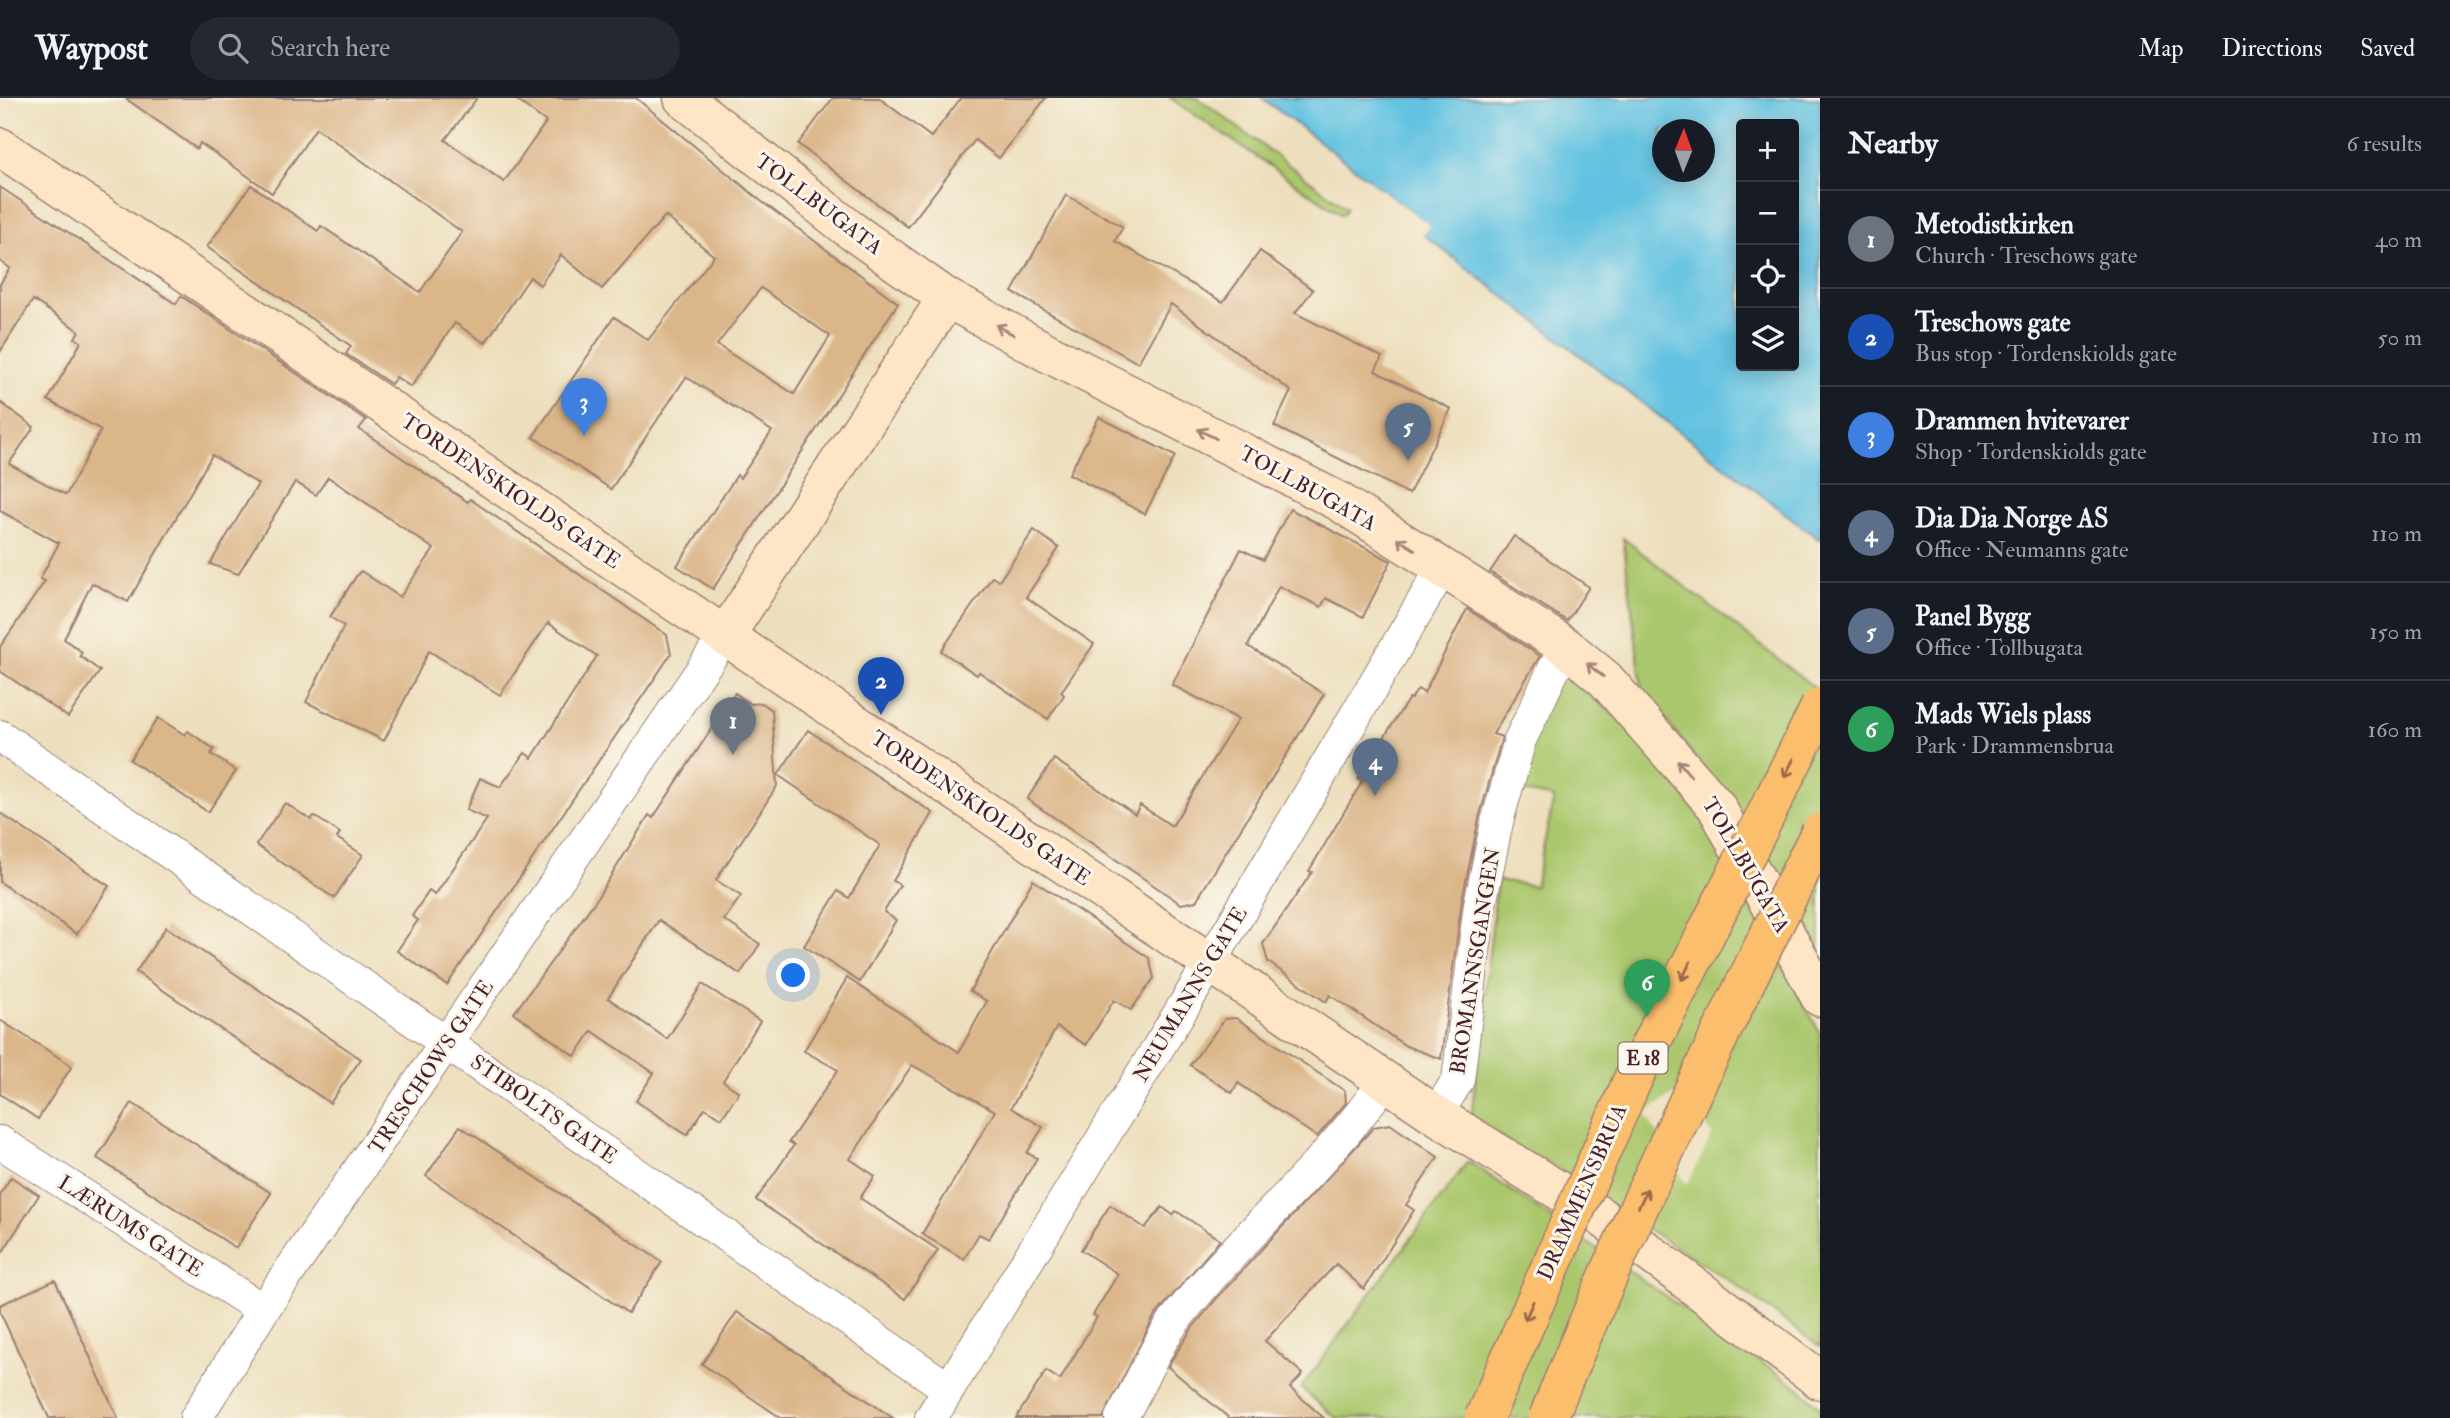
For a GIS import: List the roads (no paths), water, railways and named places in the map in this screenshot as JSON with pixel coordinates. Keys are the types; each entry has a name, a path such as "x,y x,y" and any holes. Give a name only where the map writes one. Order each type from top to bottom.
{"highway":[{"name":"DRAMMENSBRUA","path":"1484,1418 1633,1079 1820,707"},
{"name":"E 18","path":"1548,1418 1628,1231 1759,954 1820,833"}],"main road":[{"name":"TOLLBUGATA","path":"683,98 852,230 947,298 1048,353 1338,500 1565,646 1605,678 1716,806 1820,997"},
{"name":"TORDENSKIOLDS GATE","path":"0,147 1385,1081 1600,1216 1820,1380"},
{"name":"TRESCHOWS GATE","path":"725,636 947,298"}],"street":[{"name":"NEUMANNS GATE","path":"931,1418 1210,963 1443,567"},
{"name":"TRESCHOWS GATE","path":"196,1418 263,1310 725,636"},
{"name":"BROMANNSGANGEN","path":"1436,1115 1458,1080 1480,904 1497,822 1520,740 1565,646"},
{"name":"STIBOLTS GATE","path":"0,736 949,1389"},
{"path":"1121,1418 1175,1319 1215,1270 1355,1122 1385,1081"},
{"name":"LÆRUMS GATE","path":"0,1142 263,1310"}],"water":[{"path":"1262,98 1820,98 1820,540 1424,235 1430,226"}],"place":[{"name":"Drammen hvitevarer","path":"584,436"},
{"name":"Panel Bygg","path":"1408,461"},
{"name":"Treschows gate","path":"881,715"},
{"name":"Metodistkirken","path":"733,755"},
{"name":"Dia Dia Norge AS","path":"1375,796"},
{"name":"Mads Wiels plass","path":"1647,1017"}]}
